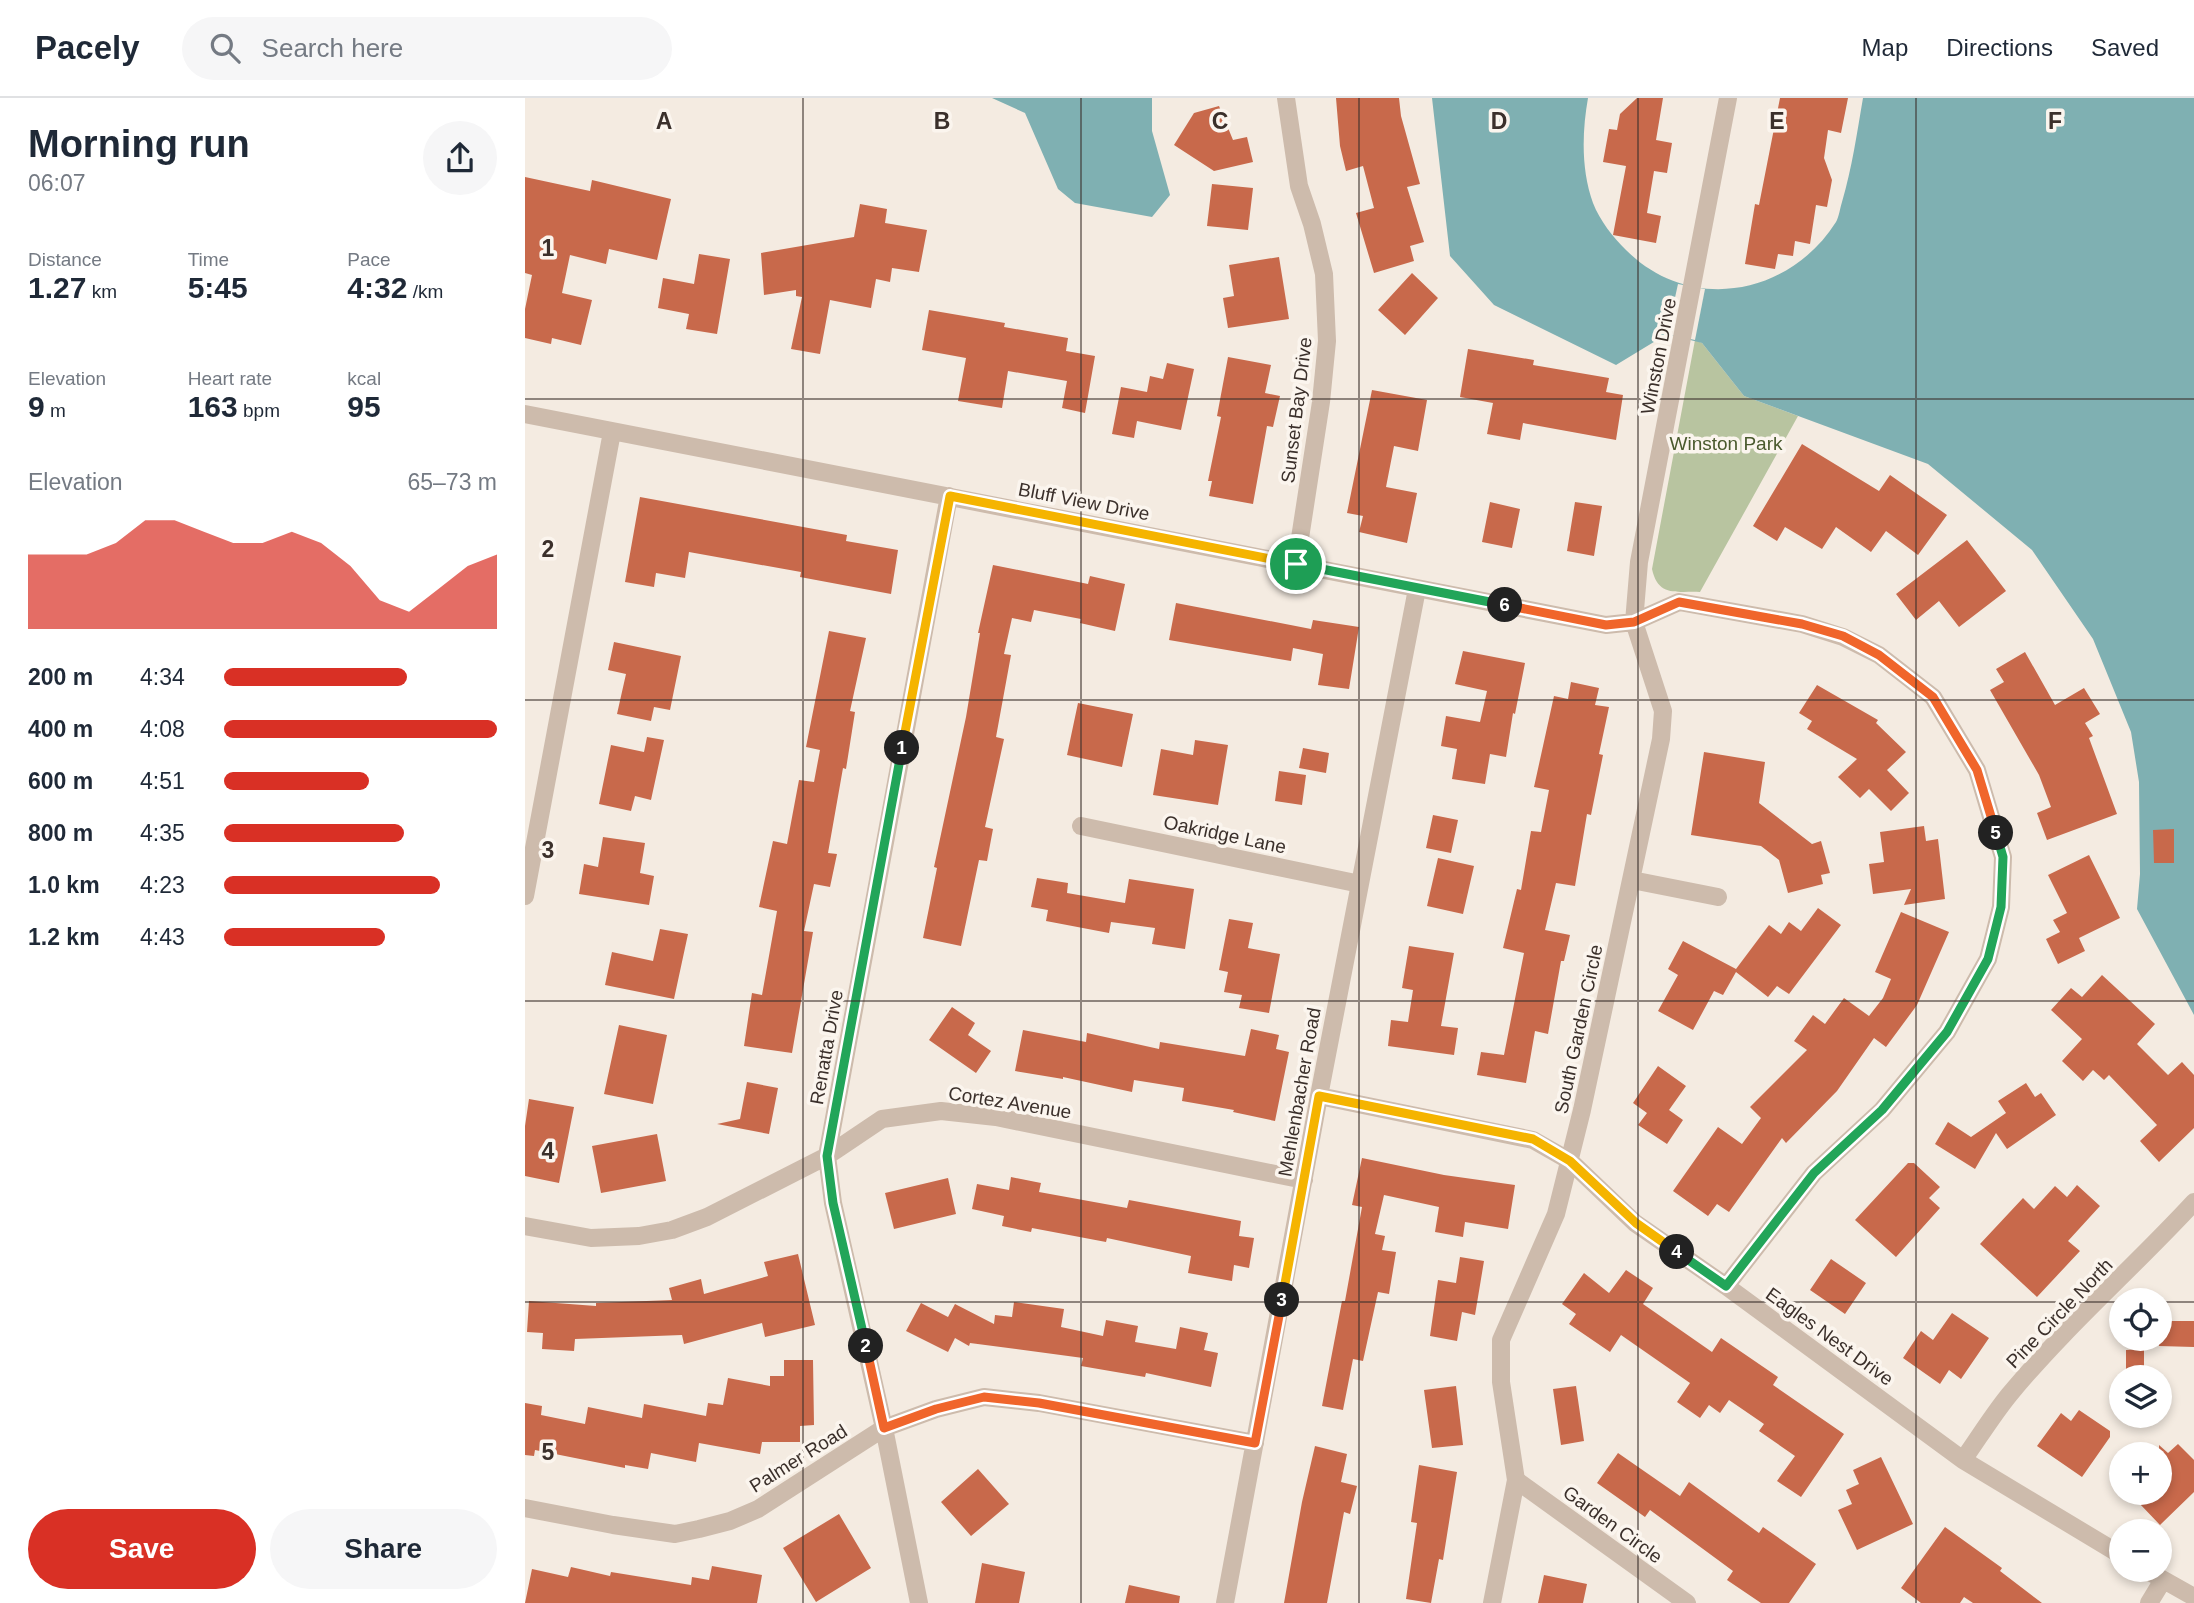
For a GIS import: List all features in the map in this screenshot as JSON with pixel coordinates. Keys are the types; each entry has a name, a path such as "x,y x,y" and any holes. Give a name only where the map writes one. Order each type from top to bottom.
{"street":[{"name":"Sunset Bay Drive","path":"1286,98 1299,186 1312,224 1324,274 1327,341 1321,401 1296,564"},
{"name":"Winston Drive","path":"1634,622 1639,562 1728,98"},
{"name":"Bluff View Drive","path":"525,414 1606,625 1634,622"},
{"path":"525,896 612,432"},
{"name":"Renatta Drive","path":"919,1603 884,1428 833,1203 827,1156 950,496"},
{"name":"Mehlenbacher Road","path":"1225,1603 1417,589"},
{"path":"1634,622 1679,602 1802,624 1843,636 1879,655 1933,697 1977,770 2003,857 2001,907 1988,959 1947,1032 1882,1110 1814,1173 1726,1286"},
{"name":"South Garden Circle","path":"1492,1603 1516,1480 1501,1382 1501,1340 1556,1214 1570,1161 1661,739 1663,711 1634,622"},
{"name":"Oakridge Lane","path":"1081,826 1360,884"},
{"path":"1632,880 1718,897"},
{"name":"Eagles Nest Drive","path":"1319,1096 1533,1139 1570,1161 1636,1223 1963,1461 2109,1548"},
{"name":"Cortez Avenue","path":"525,1226 591,1238 639,1236 672,1230 707,1217 827,1156 882,1119 941,1111 996,1117 1304,1180"},
{"name":"Pine Circle North","path":"1963,1461 2017,1386 2079,1318 2194,1202"},
{"name":"Palmer Road","path":"525,1508 675,1534 730,1521 758,1509 884,1428 936,1409 984,1397 1039,1403 1255,1443"},
{"name":"Garden Circle","path":"1516,1480 1686,1603"},
{"path":"2149,1603 2162,1582"},
{"path":"2167,1582 2194,1597"}],"green space":[{"name":"Winston Park","path":"1695,340 1702,343 1744,396 1798,416 1700,592 1676,592 1663,588 1652,569"}],"water":[{"path":"992,98 1152,98 1152,131 1170,195 1152,217 1075,203 1058,189 1025,113"},
{"path":"1432,98 1588,98 1584,137 1586,177 1593,203 1603,222 1626,250 1651,270 1679,283 1708,289 1737,288 1766,280 1792,267 1816,247 1838,218 1863,98 2194,98 2194,1015 2137,909 2140,874 2139,782 2131,732 2093,639 2032,550 1928,464 1744,396 1702,343 1667,334 1616,365 1494,305 1450,256"}],"pier":[{"path":"1678,284 1705,289 1695,340 1667,334"}],"building":[{"path":"1336,98 1399,98 1401,116 1420,184 1407,187 1424,242 1410,246 1414,261 1374,273 1356,213 1374,208 1363,166 1346,171 1340,146"},
{"path":"1637,98 1663,98 1656,140 1672,143 1667,173 1654,171 1647,213 1661,216 1656,243 1613,235 1626,166 1603,162 1609,129 1617,130 1620,114"},
{"path":"1780,98 1848,98 1841,133 1828,130 1824,158 1832,180 1827,207 1816,205 1810,244 1795,241 1793,256 1778,254 1775,269 1745,264 1755,204 1759,205"},
{"path":"1219,106 1233,140 1247,137 1253,162 1214,171 1174,145 1194,113"},
{"path":"525,177 590,191 592,180 671,199 657,260 609,249 606,264 570,255 562,293 592,300 581,345 552,338 551,344 525,338 525,309 532,275 525,273"},
{"path":"1212,184 1253,188 1248,230 1207,226"},
{"path":"860,204 887,209 885,223 927,230 919,272 892,268 890,282 876,279 871,308 830,300 820,354 791,349 802,297 796,296 796,290 764,295 761,253 854,237"},
{"path":"699,254 730,259 717,334 686,329 689,314 658,308 663,278 694,284"},
{"path":"1279,257 1289,319 1228,328 1223,298 1234,296 1229,265"},
{"path":"1412,273 1438,298 1405,335 1378,310"},
{"path":"929,310 1005,323 1004,327 1068,338 1066,351 1095,356 1085,413 1062,408 1067,381 1008,371 1002,408 958,401 966,358 922,350"},
{"path":"1468,349 1534,360 1533,365 1609,378 1606,392 1623,395 1616,440 1523,423 1520,440 1487,434 1493,403 1460,397"},
{"path":"1228,357 1271,365 1265,393 1280,396 1273,427 1267,426 1253,504 1209,496 1212,481 1208,481 1221,417 1217,416"},
{"path":"1167,363 1194,369 1181,430 1137,421 1134,438 1112,434 1121,387 1147,392 1150,376 1163,379"},
{"path":"1372,390 1427,400 1418,451 1394,446 1386,487 1417,493 1407,543 1359,532 1363,516 1347,513"},
{"path":"1802,444 1879,491 1890,475 1947,515 1918,555 1886,531 1871,552 1836,527 1822,549 1785,527 1777,541 1753,526"},
{"path":"640,497 847,535 846,541 898,550 891,594 800,577 801,572 689,552 685,578 656,573 654,587 625,582"},
{"path":"1490,502 1520,509 1512,548 1482,542"},
{"path":"1575,502 1602,506 1594,556 1567,551"},
{"path":"1967,540 2006,591 1959,627 1939,601 1916,620 1896,594"},
{"path":"993,565 1088,584 1090,576 1125,584 1115,631 1080,623 1081,619 1034,610 1031,622 1012,618 1004,654 1011,655 996,737 1004,739 985,827 993,829 987,861 979,860 961,946 923,938 937,868 934,867 966,717 978,633"},
{"path":"1176,603 1311,629 1313,620 1359,627 1349,689 1318,685 1323,654 1293,648 1291,661 1169,640"},
{"path":"829,631 866,638 850,711 855,712 846,769 843,768 828,853 837,854 830,887 814,884 804,931 813,932 792,1053 744,1046 752,993 762,995 777,911 759,907 773,841 787,844 799,780 814,782 820,750 806,747"},
{"path":"614,642 681,656 670,710 654,707 651,721 617,714 626,674 608,670"},
{"path":"1463,651 1525,663 1506,757 1490,754 1485,784 1452,779 1457,749 1441,746 1446,716 1480,722 1487,691 1455,684"},
{"path":"2025,652 2055,705 2084,688 2100,714 2085,723 2093,736 2089,738 2117,814 2047,840 2037,813 2051,807 2039,775 1990,690 2004,682 1996,669"},
{"path":"1571,682 1599,688 1595,705 1609,707 1599,754 1603,755 1591,815 1587,814 1575,886 1556,883 1545,930 1570,935 1564,961 1561,961 1548,1034 1535,1031 1526,1083 1477,1075 1481,1052 1504,1055 1524,953 1503,948 1517,889 1521,890 1531,831 1541,832 1549,790 1534,787 1554,696 1568,699"},
{"path":"1817,685 1878,720 1876,723 1906,752 1887,770 1909,793 1891,811 1869,789 1860,798 1838,777 1857,759 1807,729 1812,721 1799,713"},
{"path":"1078,703 1133,714 1122,767 1067,755"},
{"path":"647,737 664,740 651,800 635,796 631,811 599,804 611,745 644,752"},
{"path":"1195,740 1228,745 1218,805 1153,795 1161,749 1193,755"},
{"path":"1303,748 1329,753 1326,773 1299,768"},
{"path":"1704,752 1765,762 1759,803 1812,844 1821,841 1830,873 1821,875 1823,884 1788,893 1779,860 1761,846 1691,835"},
{"path":"1279,771 1306,775 1302,805 1275,801"},
{"path":"1433,815 1458,820 1451,853 1426,848"},
{"path":"1924,826 1926,841 1938,839 1945,899 1904,905 1911,889 1873,894 1869,864 1884,862 1880,832"},
{"path":"2174,829 2174,863 2154,863 2153,830"},
{"path":"603,837 645,843 640,873 654,876 649,905 579,894 584,864 598,867"},
{"path":"2089,855 2120,918 2079,938 2085,951 2058,964 2046,939 2060,932 2053,920 2067,913 2048,875"},
{"path":"1438,858 1474,866 1463,914 1427,906"},
{"path":"1037,878 1068,883 1067,893 1125,903 1129,879 1194,889 1185,949 1152,944 1155,928 1111,922 1109,933 1046,921 1048,910 1031,907"},
{"path":"1818,908 1841,925 1789,994 1777,986 1768,997 1736,972 1723,995 1714,991 1693,1030 1658,1011 1678,975 1668,969 1683,941 1736,969 1769,925 1781,934 1789,922 1801,931"},
{"path":"1901,912 1949,932 1917,1005 1886,1047 1874,1038 1837,1091 1786,1143 1782,1138 1729,1212 1717,1204 1708,1216 1673,1191 1718,1127 1742,1144 1761,1118 1750,1107 1807,1050 1794,1041 1813,1015 1825,1024 1844,998 1869,1016 1883,998 1891,979 1875,972"},
{"path":"1229,919 1253,923 1248,948 1280,954 1269,1013 1239,1008 1242,995 1224,992 1228,972 1219,970"},
{"path":"660,929 688,934 674,999 605,985 612,952 653,961"},
{"path":"1409,946 1454,953 1441,1026 1458,1028 1454,1055 1388,1046 1391,1020 1408,1022 1413,990 1402,988"},
{"path":"2102,975 2155,1024 2137,1044 2168,1075 2182,1062 2194,1075 2194,1128 2159,1162 2140,1141 2157,1125 2109,1075 2104,1080 2093,1070 2083,1081 2062,1061 2082,1039 2051,1010 2071,988 2082,997"},
{"path":"952,1007 975,1023 968,1035 991,1051 976,1073 929,1040"},
{"path":"619,1025 667,1035 653,1104 604,1094"},
{"path":"1251,1029 1279,1035 1276,1049 1289,1052 1275,1121 1233,1112 1234,1110 1182,1101 1184,1088 1134,1080 1132,1092 1063,1077 1015,1071 1023,1030 1086,1042 1087,1033 1159,1049 1160,1042 1245,1056"},
{"path":"1658,1066 1686,1086 1669,1110 1683,1120 1667,1144 1638,1125 1647,1113 1633,1103"},
{"path":"747,1082 778,1088 769,1134 717,1124 740,1119"},
{"path":"2026,1083 2035,1097 2041,1093 2056,1115 2007,1149 1996,1133 1975,1169 1935,1144 1948,1122 1971,1137 2006,1113 1998,1101"},
{"path":"529,1099 574,1107 559,1183 525,1176 525,1126"},
{"path":"657,1134 666,1181 601,1193 592,1146"},
{"path":"1362,1158 1444,1175 1515,1185 1508,1229 1465,1222 1463,1237 1435,1232 1439,1207 1384,1195 1375,1234 1385,1236 1382,1250 1396,1252 1389,1294 1378,1292 1363,1361 1353,1359 1343,1410 1322,1406 1362,1207 1352,1205"},
{"path":"1908,1163 1914,1163 1940,1187 1929,1198 1940,1208 1896,1257 1855,1220"},
{"path":"1011,1177 1041,1183 1039,1192 1127,1208 1129,1200 1241,1221 1239,1236 1254,1238 1249,1268 1234,1265 1232,1281 1188,1273 1191,1256 1107,1238 1106,1242 1032,1228 1031,1232 1002,1226 1004,1216 972,1209 977,1184 1009,1190"},
{"path":"948,1178 956,1214 894,1229 885,1193"},
{"path":"2077,1185 2100,1206 2068,1241 2080,1251 2037,1297 1980,1244 2023,1198 2034,1209 2055,1186 2067,1197"},
{"path":"798,1254 815,1325 765,1337 762,1323 684,1344 682,1335 575,1339 574,1351 542,1349 543,1333 527,1332 529,1301 596,1306 596,1303 672,1300 669,1288 701,1279 704,1294 768,1276 764,1262"},
{"path":"1460,1257 1484,1261 1475,1315 1462,1312 1457,1341 1430,1336 1438,1280 1456,1283"},
{"path":"1831,1259 1866,1283 1845,1314 1810,1290"},
{"path":"1626,1270 1653,1288 1643,1304 1712,1352 1721,1338 1778,1377 1773,1385 1844,1434 1801,1497 1777,1481 1795,1456 1759,1431 1764,1424 1729,1400 1720,1413 1709,1405 1700,1418 1677,1402 1690,1383 1621,1335 1610,1352 1569,1324 1576,1314 1562,1304 1584,1273 1609,1293"},
{"path":"1014,1302 1064,1309 1061,1327 1103,1336 1106,1320 1138,1326 1135,1342 1176,1349 1180,1327 1208,1333 1204,1350 1218,1353 1211,1387 1146,1373 1145,1377 1081,1366 1083,1358 970,1343 969,1346 955,1338 948,1352 906,1331 921,1303 948,1317 955,1304 994,1324 995,1315 1012,1317"},
{"path":"1952,1313 1989,1338 1961,1379 1949,1370 1940,1384 1903,1358 1921,1331 1933,1340"},
{"path":"2172,1321 2194,1321 2194,1347 2172,1346"},
{"path":"2126,1351 2144,1351 2144,1365 2126,1365"},
{"path":"784,1360 813,1360 814,1425 800,1426 800,1442 762,1442 760,1454 699,1443 696,1462 651,1453 648,1469 625,1465 625,1468 535,1450 534,1456 525,1455 525,1403 542,1406 541,1415 585,1424 588,1407 642,1418 644,1404 706,1416 708,1403 723,1405 728,1378 770,1386 770,1376 784,1376"},
{"path":"1456,1386 1463,1445 1432,1448 1424,1390"},
{"path":"1576,1386 1584,1441 1561,1445 1553,1389"},
{"path":"2079,1410 2110,1431 2110,1437 2082,1477 2037,1446 2061,1413 2071,1421"},
{"path":"2178,1444 2194,1460 2194,1492 2166,1519 2154,1519 2141,1505 2172,1505 2172,1449"},
{"path":"1315,1446 1347,1454 1341,1482 1357,1486 1350,1514 1344,1512 1327,1603 1284,1603 1302,1502"},
{"path":"1618,1453 1680,1496 1689,1482 1759,1533 1763,1527 1816,1564 1789,1603 1761,1603 1727,1580 1733,1571 1650,1510 1645,1517 1597,1483"},
{"path":"1881,1457 1913,1524 1857,1550 1838,1510 1852,1504 1846,1490 1859,1484 1853,1470"},
{"path":"1419,1465 1457,1472 1443,1560 1439,1559 1431,1603 1406,1599 1417,1523 1411,1522"},
{"path":"978,1469 1009,1504 971,1536 941,1502"},
{"path":"839,1514 871,1568 816,1602 783,1548"},
{"path":"1945,1527 2002,1568 2000,1571 2042,1603 1973,1603 1964,1597 1960,1603 1921,1603 1901,1588"},
{"path":"982,1563 1025,1572 1019,1603 975,1603"},
{"path":"712,1566 762,1575 757,1603 525,1603 532,1569 568,1577 571,1567 610,1576 611,1572 691,1585 692,1577 709,1580"},
{"path":"1544,1575 1587,1584 1583,1603 1538,1603"},
{"path":"1129,1585 1180,1596 1179,1603 1125,1603"}],"route":[{"path":"950,496 1296,564 1606,625 1634,622 1679,602 1802,624 1843,636 1879,655 1933,697 1977,770 2003,857 2001,907 1988,959 1947,1032 1882,1110 1814,1173 1726,1286 1636,1223 1570,1161 1533,1139 1319,1096 1255,1443 1039,1403 984,1397 936,1409 884,1428 833,1203 827,1156 950,496"}]}
